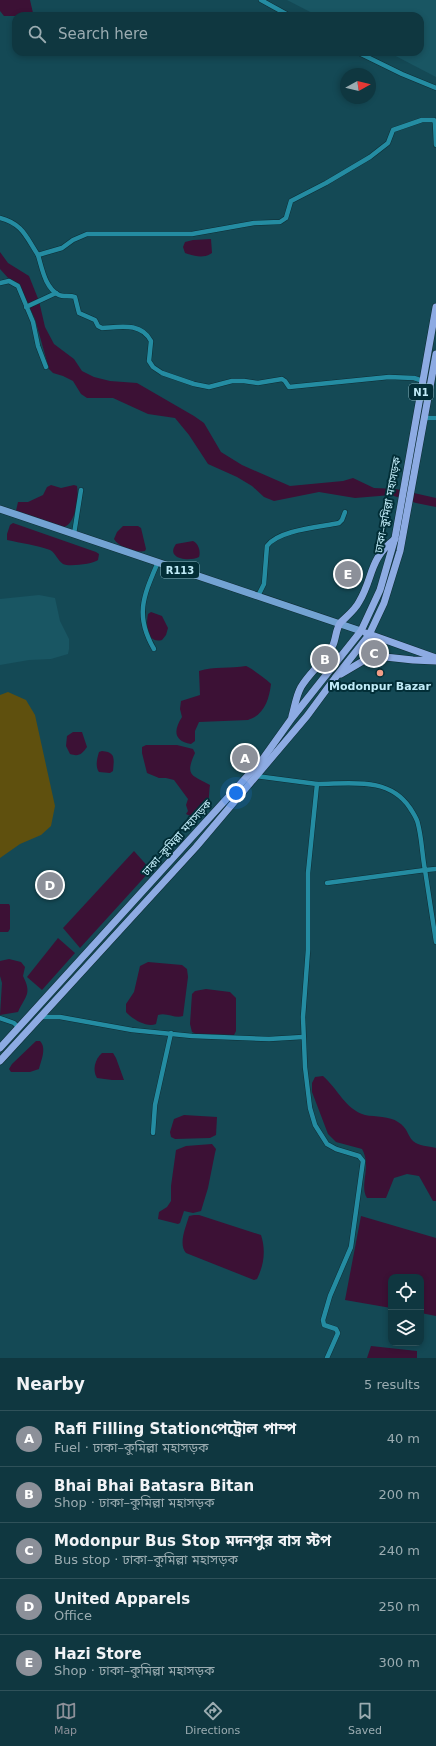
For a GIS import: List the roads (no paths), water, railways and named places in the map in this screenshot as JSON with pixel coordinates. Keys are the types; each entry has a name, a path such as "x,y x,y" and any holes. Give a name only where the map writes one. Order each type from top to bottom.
{"highway":[{"name":"ঢাকা–কুমিল্লা মহাসড়ক","path":"0,1061 196,846 307,716 370,634 382,609 400,551 408,506 409,477 423,381 436,308"},
{"name":"ঢাকা–কুমিল্লা মহাসড়ক","path":"0,1048 99,941 213,812 262,760 292,718 361,631 380,590 395,538 400,505 409,477 424,418 436,354"},
{"path":"292,718 297,696 302,686 332,647 340,624 355,609 360,601 377,557 384,547 395,538"},
{"path":"361,631 436,659"},
{"path":"335,678 363,661 376,656 413,660 436,659"}],"main road":[{"name":"R113","path":"0,509 361,631"}],"street":[{"path":"261,0 283,12"},
{"path":"365,56 402,74 436,88"},
{"path":"38,255 62,248 73,240 87,234 192,234 254,223 280,222 286,218 291,201 326,183 370,157 388,143 392,132 395,129 422,120 434,120 436,145"},
{"path":"0,218 16,225 28,236 38,255 44,275 52,289 59,295 75,296 79,312 95,320 100,327 134,327 142,330 151,341 150,361 153,367 162,373 194,384 209,387 232,381 258,383 282,380 285,381 289,387 389,377 414,378 423,381"},
{"path":"0,283 9,281 18,286 33,322 38,346 46,367"},
{"path":"26,307 56,293"},
{"path":"424,418 436,418"},
{"path":"74,534 81,490"},
{"path":"258,596 264,584 267,546 269,542 290,533 339,523 345,512"},
{"path":"154,650 147,636 142,606 145,592 158,562"},
{"path":"256,776 317,784 371,784 383,786 399,794 416,818 436,942"},
{"path":"317,784 308,873 308,950 304,990 303,1037 310,1108 316,1124 327,1144 336,1150 359,1156 363,1160 351,1247 330,1296 323,1320 324,1325 336,1329 338,1332 327,1358"},
{"path":"327,882 436,869"},
{"path":"41,1017 60,1017 132,1030 192,1036 254,1039 303,1037"},
{"path":"0,1018 14,1022 18,1027"},
{"path":"153,1133 155,1105 171,1033"}],"place":[{"name":"Hazi Store","path":"348,574"},
{"name":"Modonpur Bus Stop মদনপুর বাস স্টপ","path":"374,653"},
{"name":"Bhai Bhai Batasra Bitan","path":"325,659"},
{"name":"Modonpur Bazar","path":"380,673"},
{"name":"Rafi Filling Stationপেট্রোল পাম্প","path":"245,758"},
{"name":"United Apparels","path":"50,885"}]}
